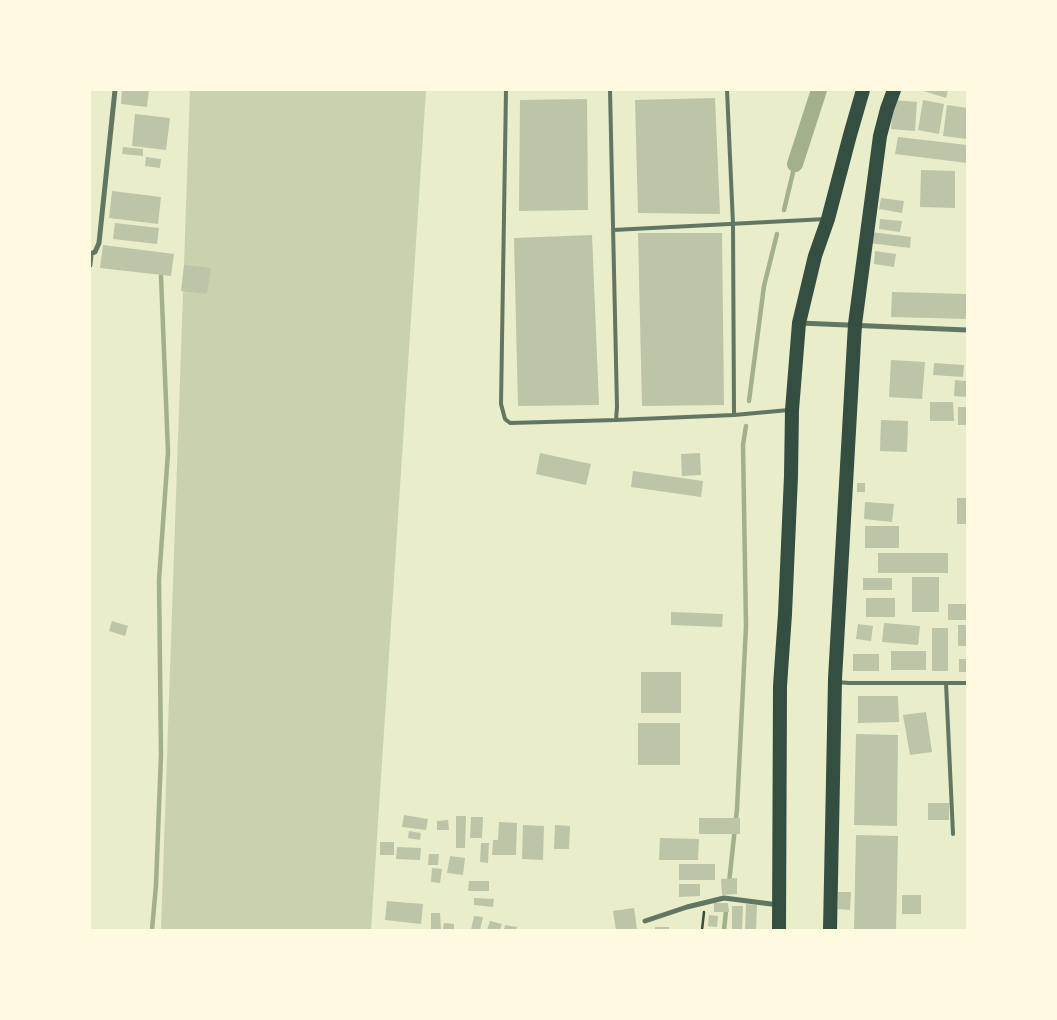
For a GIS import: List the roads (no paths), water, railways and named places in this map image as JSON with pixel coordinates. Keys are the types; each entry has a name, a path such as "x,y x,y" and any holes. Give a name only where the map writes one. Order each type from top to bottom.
{"highway":[{"path":"779,930 780,686 791,486 792,410 799,323 815,256 828,219 863,90"},
{"path":"830,927 835,682 855,324 880,136 894,90"}],"street":[{"path":"90,265 90,254 95,252 98,243 115,90"},
{"path":"799,323 967,330"},
{"path":"644,921 687,907 724,898 779,905"}],"lane":[{"path":"506,90 501,404 505,419 510,423 616,420 734,415 792,410"},
{"path":"610,90 616,420"},
{"path":"727,90 733,224 734,415"},
{"path":"613,230 828,219"},
{"path":"835,682 967,682"},
{"path":"946,683 953,834"}],"waterway":[{"path":"795,164 819,90"},
{"path":"784,210 795,164"},
{"path":"749,401 764,286 777,234"},
{"path":"152,930 156,885 161,755 159,580 168,452 161,276"},
{"path":"729,883 737,809 746,626 743,445 746,426"},
{"path":"724,930 726,911"}]}
